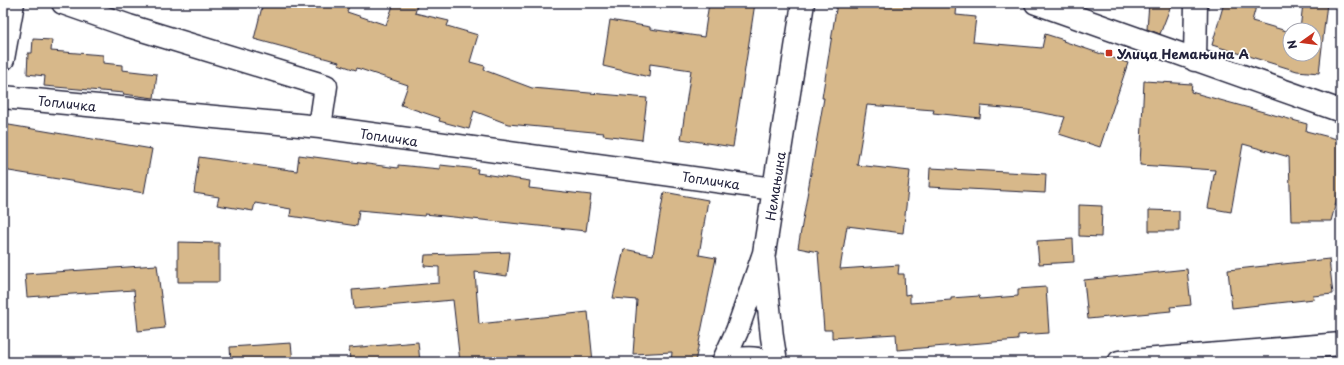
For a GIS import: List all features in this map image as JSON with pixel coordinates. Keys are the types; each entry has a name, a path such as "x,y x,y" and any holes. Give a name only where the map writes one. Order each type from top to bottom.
{"street":[{"path":"3,59 13,3"},
{"path":"63,3 129,26 326,86 320,128"},
{"name":"Немањина","path":"723,362 737,331 764,253 802,3"},
{"path":"1036,3 1341,111"},
{"path":"1195,60 1196,3"},
{"name":"Топличка","path":"3,97 320,128 774,189"},
{"path":"764,253 772,337 776,362"},
{"path":"1119,362 1341,344"},
{"path":"731,362 748,358 767,362"}],"building":[{"path":"263,3 350,3 347,12 386,25 394,3 418,3 415,13 449,21 447,26 478,35 470,62 485,66 484,70 532,88 647,98 642,140 603,135 604,133 508,124 474,111 469,129 439,121 440,118 401,105 408,85 357,68 356,70 338,64 339,62 254,39"},
{"path":"709,3 755,3 733,147 681,139 691,70 650,64 649,77 603,66 610,20 650,27 650,29 704,37"},
{"path":"837,3 957,3 956,15 976,17 973,42 1042,48 1045,34 1128,63 1100,147 1059,134 1065,117 1027,110 981,106 980,118 933,113 934,110 867,105 857,165 910,171 903,233 847,226 840,269 899,265 898,274 904,274 905,295 910,294 910,303 979,296 980,299 1018,296 1018,289 1046,287 1049,333 1018,335 1018,340 897,350 896,334 832,338 832,330 824,330 818,252 798,248 824,98 822,98"},
{"path":"1149,3 1172,3 1160,34 1147,29"},
{"path":"1224,3 1257,3 1252,21 1282,30 1282,62 1320,62 1319,73 1297,71 1212,45"},
{"path":"1303,3 1327,3 1322,47 1322,22 1301,22"},
{"path":"33,39 52,40 51,51 103,55 103,63 122,65 122,70 157,74 154,98 123,94 124,93 44,86 45,76 27,74 28,53 32,53"},
{"path":"1144,81 1192,84 1191,92 1307,124 1306,131 1341,140 1341,184 1331,221 1291,221 1289,157 1243,144 1231,212 1208,208 1215,170 1140,165"},
{"path":"3,124 152,149 144,193 3,170"},
{"path":"299,155 398,168 398,165 440,169 440,165 478,169 477,173 530,181 529,188 591,195 586,231 425,214 424,216 359,210 357,226 290,216 291,209 255,203 253,211 217,205 219,197 194,193 199,157 297,171"},
{"path":"930,168 1046,174 1045,193 929,187"},
{"path":"664,192 708,200 699,255 716,258 695,362 671,362 672,352 633,354 637,300 613,298 624,249 653,255"},
{"path":"1079,205 1102,206 1101,237 1079,236"},
{"path":"1149,210 1179,211 1179,231 1149,231"},
{"path":"1073,239 1074,262 1039,264 1037,241"},
{"path":"178,242 219,243 219,282 178,282"},
{"path":"510,252 507,276 475,272 479,324 588,312 593,362 460,362 453,300 354,309 352,290 439,283 439,267 424,266 425,255"},
{"path":"1329,259 1333,294 1313,296 1314,299 1232,308 1228,270"},
{"path":"157,265 165,328 138,331 134,290 27,297 25,274"},
{"path":"1187,269 1191,305 1170,307 1171,311 1088,319 1084,280"},
{"path":"418,342 420,362 350,362 349,348"},
{"path":"291,343 293,362 231,362 230,347"}],"place":[{"name":"Улица Немањина А","path":"1109,53"}]}
